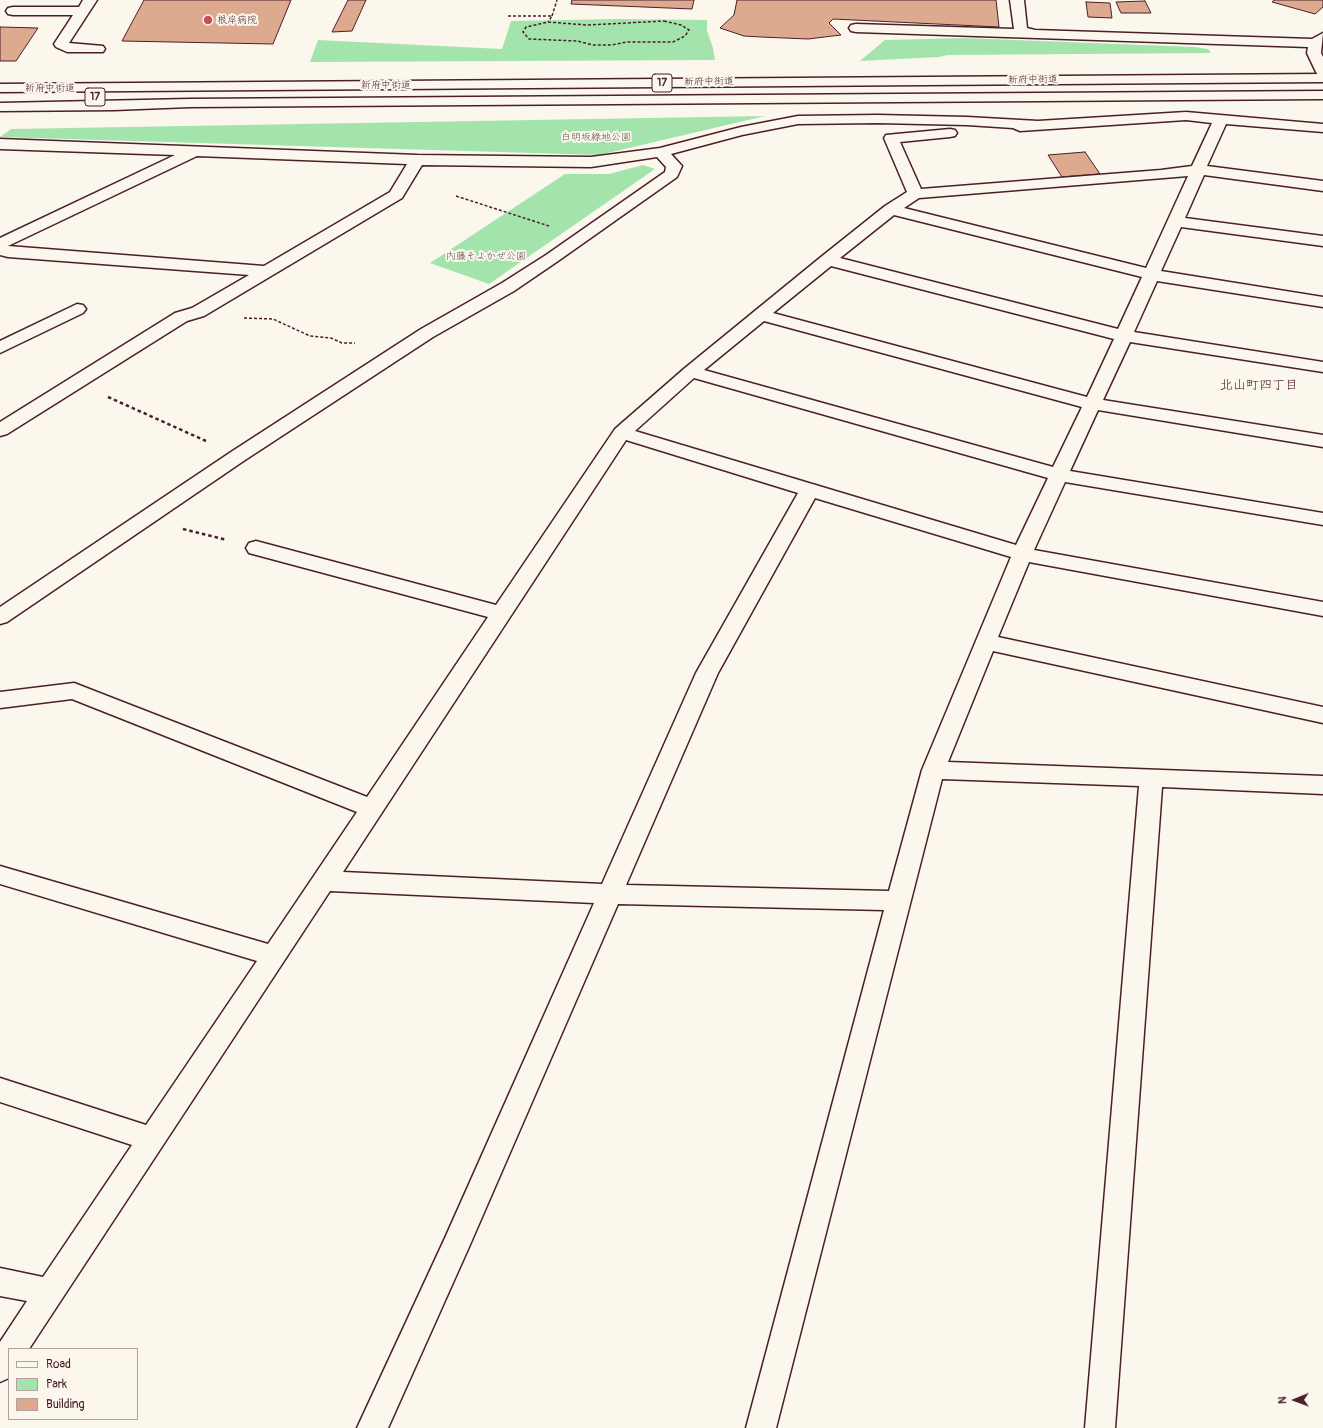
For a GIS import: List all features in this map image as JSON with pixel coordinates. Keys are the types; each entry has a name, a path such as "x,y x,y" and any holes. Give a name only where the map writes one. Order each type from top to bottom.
{"street":[{"path":"1017,0 1021,31 1034,34"},
{"path":"13,11 86,6"},
{"path":"86,6 61,44 67,48 98,50"},
{"path":"856,28 1034,34 1319,40 1314,53 1323,72"},
{"name":"新府中街道","path":"0,88 1323,78"},
{"name":"新府中街道","path":"0,107 114,106 190,103 1323,95"},
{"name":"新府中街道","path":"0,96 119,97 190,103"},
{"path":"915,194 891,138 1170,116 1221,119 1306,128 1323,128"},
{"path":"761,1428 933,770 1022,554 1093,404 1221,119"},
{"path":"0,144 417,160 591,162 661,152 741,131 798,120 938,120 1036,126"},
{"path":"0,244 195,152"},
{"path":"0,617 426,333 508,287 552,258 584,234 672,174 674,166 661,152"},
{"path":"0,430 181,317 198,312 396,195 417,160"},
{"path":"13,1348 503,614 622,433 691,372 827,260 891,209 915,194 1161,175 1199,170 1323,186"},
{"path":"891,209 1152,275 1323,302"},
{"path":"1175,221 1323,241"},
{"path":"0,249 8,252 268,271"},
{"path":"827,260 1124,336 1323,367"},
{"path":"0,348 77,309"},
{"path":"760,315 1093,404 1323,441"},
{"path":"691,372 1059,475 1323,519"},
{"path":"622,433 809,491 1022,554 1323,609"},
{"path":"372,1428 455,1247 707,673 809,491"},
{"path":"256,548 503,614"},
{"path":"986,642 1323,715"},
{"path":"0,700 74,691 373,809"},
{"path":"933,770 1323,785"},
{"path":"1100,1428 1152,778"},
{"path":"0,875 275,956"},
{"path":"325,881 610,894 898,901"},
{"path":"0,1090 152,1139"},
{"path":"0,1282 51,1292"},
{"path":"0,1367 8,1355"}],"path":[{"path":"548,22 593,25 622,22 664,21 681,25 689,30 684,36 673,42 627,42 611,45 593,45 577,41 529,38 523,32 526,28 534,24 548,22 552,16 557,0"},
{"path":"508,16 552,16"},
{"path":"456,196 529,222 584,234"},
{"path":"215,302 246,319 273,319 310,336 331,338 342,343 361,343"},
{"path":"77,383 232,461"},
{"path":"146,519 256,548"}],"green space":[{"path":"616,19 707,20 707,31 713,48 715,60 310,62 318,40 502,49 511,21"},
{"path":"964,38 1195,47 1208,49 1211,53 948,55 939,57 860,61 885,40"},
{"name":"白明坂緑地公園","path":"765,116 599,155 0,137 11,129"},
{"name":"内藤そよかぜ公園","path":"643,165 655,169 489,284 430,263 565,174 609,174"}],"building":[{"name":"根岸病院","path":"144,0 291,0 273,44 122,41"},
{"path":"348,0 366,0 352,31 332,32"},
{"path":"572,0 694,0 692,9 571,4"},
{"path":"737,0 996,0 999,27 833,19 829,23 841,35 808,39 744,36 720,28 734,15"},
{"path":"1274,0 1323,0 1323,7 1315,14 1272,2"},
{"path":"1145,1 1151,13 1121,13 1116,2"},
{"path":"1086,2 1110,3 1112,18 1088,17"},
{"path":"0,27 38,28 16,61 0,61"},
{"path":"1085,152 1100,174 1062,177 1048,155"}],"place":[{"name":"根岸病院","path":"208,20"}],"district":[{"name":"北山町四丁目","path":"1259,386"}]}
